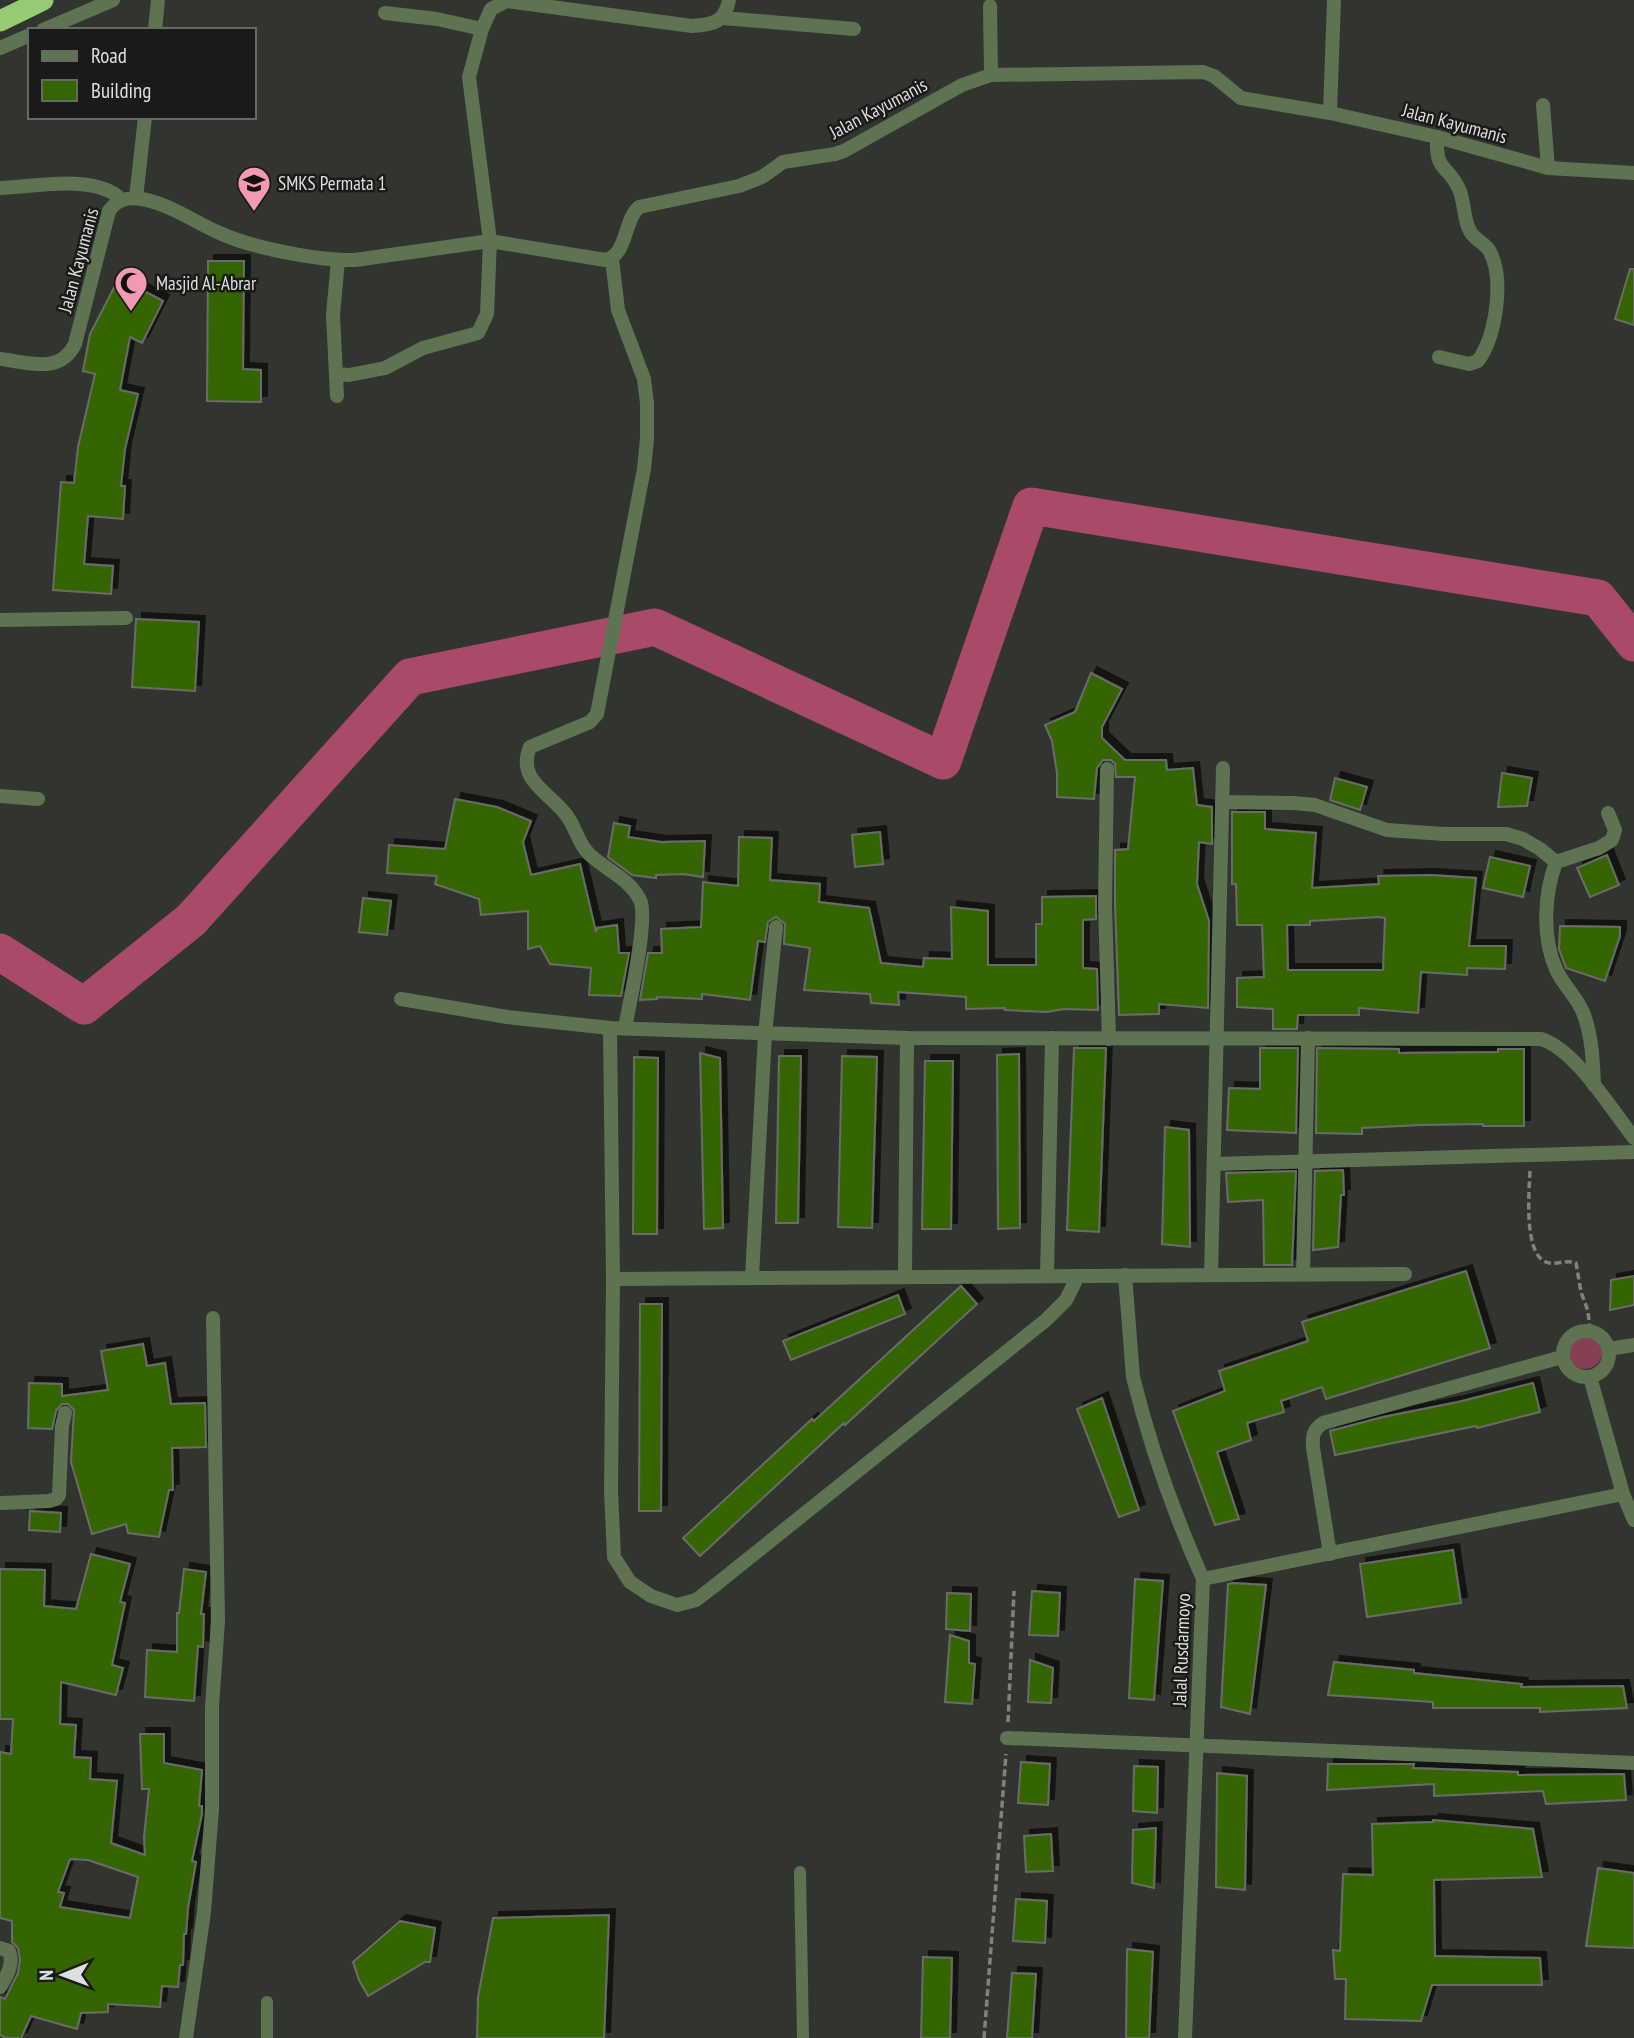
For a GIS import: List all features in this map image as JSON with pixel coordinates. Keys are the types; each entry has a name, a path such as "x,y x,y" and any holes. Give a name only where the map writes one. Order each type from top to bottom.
{"highway":[{"path":"0,21 43,0"}],"street":[{"path":"48,28 113,0"},
{"path":"155,28 158,0"},
{"path":"336,374 349,375 385,368 423,348 478,332 487,314 490,241 469,77 482,29 491,9 507,1 568,4 692,26 716,23 723,18 729,0"},
{"path":"1330,113 1334,0"},
{"path":"990,6 991,75"},
{"path":"385,13 437,19 482,29"},
{"path":"723,18 854,29"},
{"path":"0,48 28,36"},
{"name":"Jalan Kayumanis","path":"612,258 621,248 630,218 639,206 739,186 762,177 775,166 791,160 835,154 961,85 991,75 1195,71 1214,76 1241,98 1330,113 1437,137 1548,168 1634,173"},
{"path":"1543,105 1548,168"},
{"path":"129,199 145,119"},
{"path":"1437,137 1438,163 1458,187 1469,229 1488,248 1494,262 1496,298 1491,337 1478,361 1469,364 1439,357"},
{"path":"1,188 90,185 111,190 129,199 155,202 233,239 338,260 490,241 594,260 612,258 618,310 644,379 648,403 644,469 597,714 530,747 525,760 527,769 540,789 569,818 588,853 625,880 640,900 643,918 625,1028"},
{"name":"Jalan Kayumanis","path":"0,359 52,364 63,361 70,354 75,344 109,211 114,203 129,199"},
{"path":"337,396 334,315 338,260"},
{"path":"0,620 126,618"},
{"path":"1211,1275 1223,768"},
{"path":"1107,769 1105,905 1109,1039"},
{"path":"0,796 38,799"},
{"path":"1222,802 1315,805 1387,830 1506,834 1523,839 1541,849 1556,862"},
{"path":"1556,862 1599,848 1612,840 1615,830 1608,813"},
{"path":"1556,862 1550,877 1546,934 1556,970 1576,997 1585,1016 1594,1085"},
{"path":"752,1278 765,1034 776,927"},
{"path":"401,999 507,1017 610,1028 765,1034 906,1038 1541,1039 1554,1043 1564,1051 1634,1138"},
{"path":"610,1028 613,1279 611,1491 614,1557 630,1582 651,1596 677,1605 696,1600 1046,1320 1066,1300 1078,1276"},
{"path":"905,1276 906,1038"},
{"path":"1047,1276 1052,1038"},
{"path":"1303,1274 1308,1038"},
{"path":"1214,1164 1634,1152"},
{"path":"613,1279 1405,1274"},
{"name":"Jalal Rusdarmoyo","path":"1125,1275 1133,1377 1149,1437 1184,1537 1203,1579 1185,2038"},
{"path":"186,2038 204,1912 212,1809 212,1707 218,1621 213,1318"},
{"path":"1590,1331 1599,1334 1609,1349 1609,1358 1599,1374 1583,1377 1569,1371 1562,1357 1564,1345 1572,1334 1590,1331"},
{"path":"1609,1349 1634,1345"},
{"path":"1330,1553 1313,1448 1312,1436 1318,1426 1562,1357"},
{"path":"1590,1377 1623,1494 1634,1520"},
{"path":"0,1503 49,1501 59,1495 65,1413"},
{"path":"1203,1579 1623,1494"},
{"path":"1007,1738 1634,1763"},
{"path":"0,1948 9,1951 12,1959 0,1987"}],"lane":[{"path":"800,1872 803,2038"},
{"path":"267,2002 268,2038"}],"path":[{"path":"1530,1153 1529,1219 1532,1240 1540,1259 1549,1263 1576,1263 1590,1331"},
{"path":"984,2038 1007,1738 1014,1591"}],"shaded area":[{"path":"1585,1335 1597,1340 1602,1352 1597,1364 1585,1369 1573,1364 1568,1352 1573,1340"}],"building":[{"path":"208,261 244,261 243,369 261,370 261,402 207,401"},
{"path":"1630,269 1634,269 1634,325 1615,319"},
{"path":"119,278 163,301 142,343 130,337 120,390 138,394 125,449 121,486 125,486 123,519 88,516 84,564 113,566 111,594 53,590 61,482 74,483 78,447 95,374 83,371 90,334"},
{"path":"136,619 199,622 195,691 132,687"},
{"path":"1091,673 1122,689 1102,727 1102,738 1125,760 1166,760 1167,770 1193,768 1197,805 1212,807 1212,844 1199,842 1197,884 1209,921 1208,1008 1159,1004 1159,1014 1119,1015 1115,850 1128,849 1135,777 1116,777 1115,764 1111,760 1103,760 1097,768 1094,799 1057,797 1057,773 1052,741 1045,725 1075,712"},
{"path":"1502,773 1532,778 1527,806 1498,807"},
{"path":"1335,778 1367,787 1360,810 1330,800"},
{"path":"455,799 497,807 531,821 523,842 531,875 580,864 596,932 597,928 617,925 619,953 629,953 621,996 589,995 591,968 550,964 540,946 528,949 528,911 481,915 479,899 435,884 437,876 387,873 389,845 445,849"},
{"path":"1232,812 1265,812 1265,829 1316,833 1312,888 1379,884 1378,876 1476,878 1469,946 1506,946 1505,969 1467,968 1467,975 1421,972 1418,1013 1359,1008 1359,1015 1298,1015 1297,1029 1273,1029 1273,1009 1237,1007 1237,978 1264,977 1262,925 1237,925 1236,884 1232,884","holes":["1385,918 1383,970 1288,970 1287,925 1310,925 1310,921"]},
{"path":"614,823 630,826 628,837 661,842 705,841 703,877 683,874 656,875 656,878 632,875 608,857"},
{"path":"880,832 883,864 855,867 852,835"},
{"path":"739,837 772,838 770,880 820,884 819,902 869,908 881,963 923,967 924,958 952,959 951,907 988,911 988,965 1036,965 1036,924 1042,924 1042,897 1096,896 1096,919 1083,920 1083,968 1097,969 1098,1010 1064,1009 1047,1012 1005,1008 966,1009 966,997 898,992 899,1005 871,1003 870,994 804,990 810,948 784,944 785,924 776,917 768,922 765,942 758,941 750,1000 702,994 702,999 657,997 640,1000 648,953 662,953 661,929 701,927 703,882 738,886"},
{"path":"1607,855 1619,885 1590,897 1577,868"},
{"path":"1490,857 1530,866 1523,897 1483,888"},
{"path":"363,898 391,901 387,935 359,932"},
{"path":"1560,926 1620,927 1620,936 1605,981 1566,968 1559,949"},
{"path":"1074,1048 1106,1048 1099,1232 1067,1230"},
{"path":"1260,1048 1298,1048 1296,1133 1227,1130 1229,1088 1260,1089"},
{"path":"1317,1048 1399,1049 1399,1053 1498,1052 1498,1049 1524,1049 1524,1126 1421,1125 1362,1128 1362,1134 1316,1133"},
{"path":"700,1053 720,1058 723,1228 704,1229"},
{"path":"1019,1054 1020,1228 998,1229 997,1055"},
{"path":"779,1056 801,1056 798,1223 776,1223"},
{"path":"842,1056 877,1057 872,1228 838,1227"},
{"path":"634,1057 658,1058 657,1234 633,1234"},
{"path":"925,1061 953,1061 951,1229 922,1229"},
{"path":"1165,1127 1189,1130 1190,1247 1162,1244"},
{"path":"1343,1170 1344,1195 1341,1195 1338,1247 1313,1250 1315,1171"},
{"path":"1296,1171 1292,1265 1264,1265 1263,1200 1228,1202 1226,1173"},
{"path":"1466,1271 1490,1348 1326,1399 1322,1387 1281,1401 1284,1412 1247,1423 1251,1440 1217,1452 1239,1519 1215,1525 1173,1411 1225,1391 1219,1371 1308,1341 1302,1322"},
{"path":"1634,1276 1634,1305 1610,1310 1611,1280"},
{"path":"961,1286 977,1304 700,1556 683,1538"},
{"path":"898,1295 905,1314 791,1360 783,1341"},
{"path":"640,1304 662,1304 661,1511 639,1511"},
{"path":"143,1344 147,1366 165,1363 171,1404 205,1403 206,1447 172,1448 173,1490 169,1490 159,1537 128,1533 126,1524 92,1534 71,1462 74,1410 68,1404 62,1404 56,1411 52,1429 28,1428 29,1383 62,1384 62,1396 108,1390 101,1351"},
{"path":"1533,1383 1540,1412 1477,1428 1476,1426 1335,1455 1330,1431"},
{"path":"1102,1398 1139,1510 1119,1517 1077,1409"},
{"path":"30,1511 61,1513 60,1532 29,1530"},
{"path":"1453,1550 1461,1603 1367,1617 1360,1564"},
{"path":"91,1554 130,1564 120,1602 125,1603 112,1665 123,1668 116,1695 61,1682 60,1724 76,1725 74,1757 91,1758 90,1779 117,1781 111,1843 145,1855 149,1789 142,1789 140,1734 164,1734 164,1763 202,1770 199,1806 202,1806 202,1814 192,1861 196,1862 184,1934 183,1965 180,1965 178,1987 162,1986 160,2007 108,2004 108,2012 81,2013 77,2029 31,2016 21,2038 7,2038 0,2035 0,1997 5,1999 18,1973 20,1960 18,1948 12,1942 12,1921 0,1918 0,1752 11,1754 13,1719 0,1719 0,1569 45,1570 44,1606 76,1609","holes":["70,1859 88,1860 138,1877 130,1918 60,1907 64,1893 58,1892"]},
{"path":"184,1569 206,1572 201,1614 204,1614 203,1647 198,1646 194,1701 145,1697 147,1650 177,1652 177,1613"},
{"path":"1135,1579 1163,1581 1154,1700 1129,1698"},
{"path":"1228,1584 1266,1585 1250,1714 1221,1707"},
{"path":"1032,1591 1060,1593 1058,1636 1029,1635"},
{"path":"947,1593 971,1594 970,1631 946,1629"},
{"path":"950,1635 969,1641 969,1663 975,1664 972,1704 945,1702"},
{"path":"1030,1660 1053,1668 1051,1703 1028,1702"},
{"path":"1334,1662 1522,1684 1521,1687 1623,1686 1627,1708 1540,1712 1540,1708 1433,1708 1433,1702 1328,1695"},
{"path":"1021,1762 1050,1764 1048,1805 1018,1803"},
{"path":"1328,1764 1414,1764 1413,1768 1518,1772 1518,1775 1624,1774 1626,1800 1546,1804 1543,1791 1434,1796 1434,1784 1327,1790"},
{"path":"1134,1766 1158,1767 1157,1813 1133,1811"},
{"path":"1217,1773 1247,1776 1245,1890 1216,1887"},
{"path":"1433,1820 1533,1829 1542,1877 1434,1880 1435,1956 1540,1958 1542,1985 1432,1985 1421,2021 1345,2019 1346,1979 1335,1979 1333,1950 1340,1951 1343,1874 1373,1875 1372,1824"},
{"path":"1156,1828 1154,1888 1132,1883 1133,1830"},
{"path":"1051,1834 1053,1871 1026,1872 1024,1836"},
{"path":"1598,1868 1634,1873 1634,1948 1586,1946"},
{"path":"1016,1899 1047,1901 1045,1943 1013,1941"},
{"path":"609,1915 604,2038 477,2038 478,1997 493,1918"},
{"path":"400,1921 435,1928 430,1962 425,1962 368,1996 353,1962"},
{"path":"1127,1949 1153,1952 1149,2038 1126,2038"},
{"path":"923,1957 952,1958 950,2038 921,2038"},
{"path":"1012,1973 1036,1974 1032,2038 1007,2038"}],"waterway":[{"path":"0,952 84,1006 191,920 410,677 655,627 943,761 1031,506 1598,598 1634,643"}],"place":[{"name":"SMKS Permata 1","path":"254,213"},
{"name":"Masjid Al-Abrar","path":"131,313"}]}
